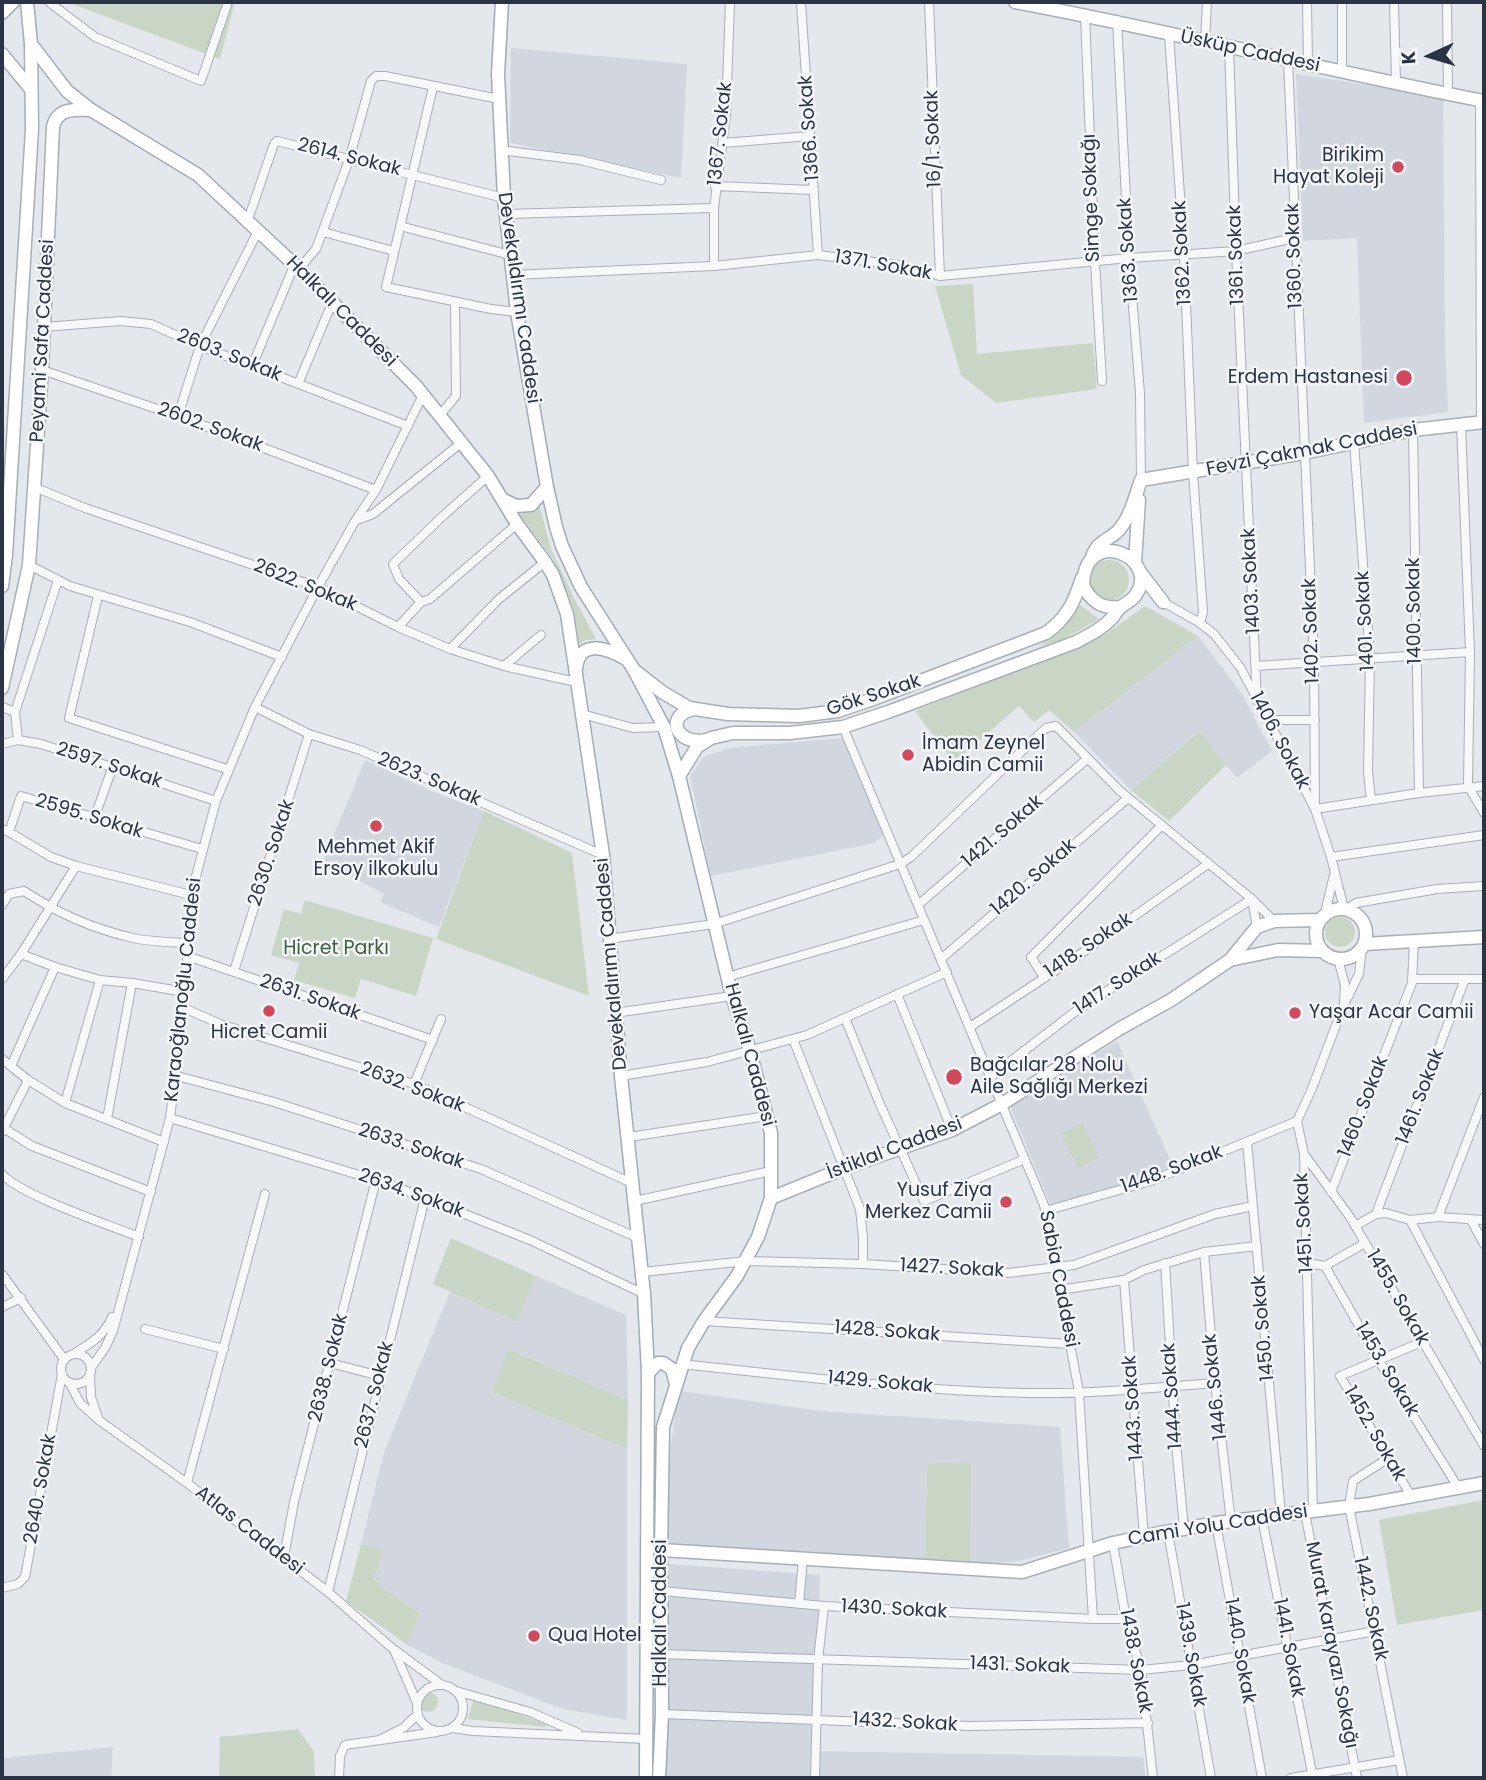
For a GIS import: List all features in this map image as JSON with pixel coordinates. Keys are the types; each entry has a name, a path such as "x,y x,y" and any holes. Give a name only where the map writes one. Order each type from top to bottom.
{"main road":[{"path":"2,13 13,2"},
{"name":"Peyami Safa Caddesi","path":"2,586 6,475 32,129 31,44 27,2"},
{"name":"Devekaldırımı Caddesi","path":"502,2 500,150 512,275 547,486 562,546 581,587"},
{"name":"Üsküp Caddesi","path":"1015,2 1117,20 1308,65 1482,101"},
{"path":"31,44 61,86 91,110"},
{"path":"2,54 30,88"},
{"name":"Peyami Safa Caddesi","path":"2,688 29,565 42,370 53,127 65,111 91,110"},
{"name":"Halkalı Caddesi","path":"91,110 198,175 297,267 440,415 488,476 517,524 545,562"},
{"name":"Fevzi Çakmak Caddesi","path":"1140,480 1304,453 1413,430 1483,423"},
{"path":"1140,480 1130,511 1118,531 1095,549 1084,575 1083,586 1092,600 1110,608 1151,598 1163,602"},
{"name":"Gök Sokak","path":"706,740 733,733 790,733 842,727 1076,642 1101,628 1139,588 1140,579 1136,565 1140,480"},
{"path":"502,499 516,506 531,505 547,486"},
{"path":"1091,560 1105,551 1121,552 1136,565 1163,602"},
{"name":"Devekaldırımı Caddesi","path":"545,562 553,575 567,614 603,855 608,939 644,1294 648,1373"},
{"name":"Gök Sokak","path":"630,665 662,692 689,708 727,714 799,716 838,711 1046,633 1061,622 1073,605 1084,575"},
{"name":"Halkalı Caddesi","path":"581,587 630,665 664,727 679,776 732,996 750,1051 771,1133 771,1198 758,1237 746,1261 704,1321 681,1364 663,1427 662,1714 659,1778"},
{"path":"576,679 579,656 590,649 604,649 630,665"},
{"path":"957,667 963,683"},
{"path":"694,709 681,714 677,729 685,739 706,740"},
{"path":"679,776 691,755 706,740"},
{"path":"1257,927 1274,922 1322,917 1332,910 1346,909 1360,917 1364,941 1351,957 1338,959 1322,951 1315,936 1322,917"},
{"name":"İstiklal Caddesi","path":"771,1198 952,1130 1002,1104 1119,1029 1171,1000 1230,960 1257,927"},
{"path":"1364,941 1484,937"},
{"name":"İstiklal Caddesi","path":"1230,960 1278,950 1322,951"},
{"path":"648,1373 658,1363 668,1366 675,1376 675,1388"},
{"name":"Halkalı Caddesi","path":"646,1778 648,1373"},
{"name":"Cami Yolu Caddesi","path":"661,1550 1022,1572 1113,1544 1168,1532 1484,1483"}],"street":[{"path":"48,2 95,37 201,81 228,2"},
{"name":"1367. Sokak","path":"714,266 715,186 723,143 730,2"},
{"name":"1366. Sokak","path":"801,2 818,255"},
{"name":"16/1. Sokak","path":"929,2 940,276"},
{"path":"1205,42 1207,2"},
{"path":"1307,2 1308,65"},
{"path":"1342,2 1342,72"},
{"path":"1394,2 1396,83"},
{"path":"1447,2 1448,93"},
{"name":"Simge Sokağı","path":"1085,15 1102,381"},
{"name":"1363. Sokak","path":"1117,20 1129,258 1140,393 1140,480"},
{"name":"1362. Sokak","path":"1170,34 1203,612 1200,623"},
{"name":"1361. Sokak","path":"1229,47 1245,462"},
{"name":"1360. Sokak","path":"1288,60 1304,453"},
{"path":"253,366 297,267 316,249 349,160 371,82 376,76 499,99"},
{"path":"433,87 386,287 517,312"},
{"path":"1482,101 1483,423"},
{"path":"723,143 810,136"},
{"name":"2614. Sokak","path":"246,219 277,141 504,198"},
{"path":"500,150 580,160 661,180"},
{"path":"715,186 814,190"},
{"path":"506,214 714,208"},
{"path":"400,226 510,256"},
{"path":"178,416 200,346 258,231"},
{"path":"323,232 394,251"},
{"name":"1371. Sokak","path":"512,275 714,266 818,255 898,265 940,276 1236,251 1294,238"},
{"path":"440,415 456,396 455,302"},
{"path":"298,384 332,303"},
{"name":"2603. Sokak","path":"44,327 121,321 151,324 200,346 408,426"},
{"name":"2602. Sokak","path":"42,370 178,416 376,490"},
{"name":"Karaoğlanoğlu Caddesi","path":"121,1295 170,1118 184,1008 191,895 216,801 254,707 355,521 376,490 423,395"},
{"path":"1461,425 1470,652 1468,786 1484,813"},
{"name":"1400. Sokak","path":"1413,430 1419,793"},
{"name":"1401. Sokak","path":"1354,442 1370,658 1368,772 1371,800"},
{"path":"355,521 373,514 461,443"},
{"name":"1402. Sokak","path":"1304,453 1314,662 1315,809"},
{"name":"1403. Sokak","path":"1245,462 1258,701"},
{"path":"421,602 399,579 393,564 488,476"},
{"name":"2622. Sokak","path":"34,487 85,508 318,587 398,627 450,649 504,666 576,679"},
{"path":"398,627 421,602 430,599 517,524"},
{"path":"450,649 499,599 545,562"},
{"path":"29,565 98,596 190,622 282,657"},
{"path":"18,740 15,712 58,580"},
{"path":"98,596 69,718 227,769"},
{"path":"1163,602 1200,623"},
{"name":"1406. Sokak","path":"1200,623 1214,634 1240,667 1315,809 1346,909"},
{"path":"504,666 541,635"},
{"path":"1256,666 1470,652"},
{"path":"2,707 15,712"},
{"name":"2623. Sokak","path":"254,707 310,734 360,750 603,855"},
{"path":"582,714 633,729 664,727"},
{"path":"1268,720 1315,720"},
{"path":"608,939 714,924 900,864 911,857 1046,728 1056,726 1128,798 1252,899 1274,922"},
{"name":"Sabia Caddesi","path":"842,727 1045,1211 1079,1392 1093,1619"},
{"name":"2630. Sokak","path":"234,971 310,734"},
{"name":"2597. Sokak","path":"2,744 18,740 41,744 216,801"},
{"name":"1421. Sokak","path":"918,905 1087,759"},
{"path":"94,819 113,766"},
{"path":"1315,809 1468,786 1484,786"},
{"name":"2595. Sokak","path":"6,830 21,796 202,849"},
{"name":"1420. Sokak","path":"941,959 1128,798"},
{"path":"1044,978 1031,957 1162,824"},
{"path":"6,830 51,858 191,895"},
{"path":"1331,856 1484,835"},
{"name":"1418. Sokak","path":"970,1027 1208,864"},
{"path":"2,979 21,954 76,866"},
{"name":"1406. Sokak","path":"1322,917 1334,872"},
{"path":"1346,909 1356,903 1437,889 1484,886"},
{"path":"2,905 9,894 24,891 72,918 134,938 187,943"},
{"path":"1252,899 1257,927"},
{"name":"1417. Sokak","path":"990,1077 1080,1008 1252,899"},
{"path":"727,977 925,920"},
{"name":"1460. Sokak","path":"1331,1192 1402,1013 1412,979 1413,940"},
{"path":"1297,1121 1359,974 1364,941"},
{"path":"21,954 100,980 185,992"},
{"name":"2631. Sokak","path":"187,956 433,1040"},
{"path":"1338,959 1345,985 1343,1007"},
{"path":"11,1066 55,967"},
{"path":"621,1076 707,1062 793,1039 947,972"},
{"path":"1412,979 1484,979"},
{"name":"1461. Sokak","path":"1376,1214 1465,979"},
{"path":"65,1103 100,980"},
{"path":"107,1119 132,983"},
{"path":"897,994 952,1130"},
{"path":"615,1013 732,996"},
{"name":"2632. Sokak","path":"184,1008 220,1024 414,1084 634,1184"},
{"path":"845,1018 924,1201 1025,1159"},
{"path":"414,1084 441,1019"},
{"path":"793,1039 860,1209 863,1264"},
{"path":"2,1059 28,1080 65,1103 164,1142"},
{"name":"2633. Sokak","path":"177,1076 274,1102 481,1169 638,1238"},
{"path":"28,1080 3,1129 32,1146 151,1192"},
{"path":"1438,1217 1484,1097"},
{"path":"629,1137 767,1116"},
{"name":"2634. Sokak","path":"170,1118 376,1180 425,1198 530,1240 644,1294"},
{"name":"1448. Sokak","path":"1045,1211 1152,1181 1297,1121"},
{"name":"1451. Sokak","path":"1297,1121 1304,1154 1308,1263 1309,1512"},
{"name":"1450. Sokak","path":"1247,1142 1281,1514"},
{"name":"1455. Sokak","path":"1304,1154 1355,1226 1484,1446"},
{"path":"635,1200 771,1171"},
{"path":"2,1174 9,1182 139,1237"},
{"name":"2638. Sokak","path":"284,1558 287,1531 376,1180"},
{"path":"187,1483 265,1194"},
{"name":"2637. Sokak","path":"328,1592 425,1198"},
{"name":"1427. Sokak","path":"642,1272 746,1261 863,1264 1008,1273 1074,1265 1215,1214 1253,1206"},
{"path":"1355,1226 1376,1214 1387,1213 1410,1220 1438,1217 1484,1220"},
{"path":"1410,1220 1484,1360"},
{"path":"1471,1220 1484,1244"},
{"path":"1308,1263 1325,1266 1365,1243"},
{"path":"1060,1290 1124,1280 1164,1263 1204,1252 1257,1246"},
{"name":"1446. Sokak","path":"1204,1252 1231,1522"},
{"name":"1444. Sokak","path":"1164,1263 1184,1529"},
{"name":"1453. Sokak","path":"1325,1266 1379,1361 1458,1488"},
{"path":"2,1274 64,1359"},
{"name":"1443. Sokak","path":"1124,1280 1144,1537"},
{"path":"121,1295 113,1331 106,1348 88,1378 79,1384 69,1382 62,1374 64,1359 106,1330 121,1295"},
{"path":"2,1307 22,1298"},
{"name":"1428. Sokak","path":"704,1321 1070,1344"},
{"path":"145,1329 224,1349"},
{"name":"1452. Sokak","path":"1410,1496 1340,1376 1422,1342"},
{"path":"74,1354 87,1359 91,1371 93,1407 100,1421"},
{"path":"330,1363 380,1376"},
{"name":"1429. Sokak","path":"681,1364 879,1384 1027,1393 1132,1390 1215,1383"},
{"name":"2640. Sokak","path":"2,1588 18,1584 25,1577 62,1374"},
{"name":"Atlas Caddesi","path":"69,1382 80,1403 100,1421 187,1483 328,1592 393,1648 442,1685"},
{"path":"1349,1506 1353,1481 1387,1459"},
{"name":"1442. Sokak","path":"1349,1506 1403,1778"},
{"name":"Murat Karayazı Sokağı","path":"1309,1512 1357,1778"},
{"name":"1441. Sokak","path":"1262,1518 1312,1776"},
{"name":"1440. Sokak","path":"1216,1523 1262,1778"},
{"name":"1439. Sokak","path":"1168,1532 1211,1778"},
{"name":"1438. Sokak","path":"1113,1544 1126,1619 1141,1670 1153,1778"},
{"path":"799,1604 803,1559"},
{"name":"1430. Sokak","path":"662,1591 824,1606 1126,1619"},
{"path":"815,1778 818,1661 824,1606"},
{"name":"1431. Sokak","path":"661,1654 1141,1670 1191,1665 1375,1631"},
{"name":"Atlas Caddesi","path":"393,1648 418,1703"},
{"path":"440,1731 426,1726 418,1714 418,1703 424,1691 435,1685 530,1712 584,1735"},
{"path":"452,1728 463,1710 463,1703 456,1691"},
{"path":"379,1740 403,1728 418,1714"},
{"name":"1432. Sokak","path":"662,1714 970,1726 1148,1723"},
{"path":"339,1778 340,1756 345,1745 452,1728 646,1739"},
{"path":"1291,1778 1399,1760"}],"shaded area":[{"path":"511,48 687,64 681,178 510,143"},
{"path":"1296,74 1443,97 1448,412 1364,423 1357,238 1303,241"},
{"path":"1198,636 1242,694 1272,751 1237,778 1198,731 1131,790 1074,732"},
{"path":"852,737 890,828 875,843 711,876 690,776 703,757 729,748"},
{"path":"365,760 431,791 484,811 439,927 380,902 384,894 323,861"},
{"path":"1117,1041 1174,1168 1065,1208 1051,1206 1010,1106"},
{"path":"536,1276 626,1315 628,1400 509,1349 492,1392 627,1449 627,1720 563,1709 442,1663 406,1644 420,1614 374,1580 383,1550 361,1544 384,1452 450,1292 517,1322"},
{"path":"681,1391 821,1411 1060,1427 1069,1548 1019,1561 970,1565 929,1463 925,1563 668,1547 669,1460 677,1400"},
{"path":"669,1564 820,1575 815,1751 1143,1757 1146,1778 665,1778"},
{"path":"113,1747 111,1778 2,1778 2,1758"}],"green space":[{"path":"235,2 220,59 72,4"},
{"path":"973,284 977,354 1093,343 1097,389 996,403 961,375 935,286"},
{"path":"539,504 551,549 596,639 579,644 574,609 554,560 520,515"},
{"path":"1109,560 1117,561 1123,566 1128,572 1128,588 1123,594 1117,599 1109,600 1101,599 1095,594 1090,588 1089,580 1090,572 1095,566 1101,561"},
{"path":"1080,605 1099,619 1062,640 1039,646 1062,630"},
{"path":"1145,606 1198,636 1074,732 1049,710 1034,722 1019,706 954,763 915,711 1103,636"},
{"path":"1199,731 1226,765 1169,821 1131,790"},
{"path":"484,811 572,853 589,996 436,939"},
{"name":"Hicret Parkı","path":"305,900 433,938 416,996 361,979 355,998 294,980 299,963 271,955 284,909 301,914"},
{"path":"1340,917 1346,918 1354,926 1354,938 1346,946 1340,947 1334,946 1326,938 1325,932 1326,926 1334,918"},
{"path":"1082,1123 1099,1158 1078,1168 1061,1133"},
{"path":"451,1238 536,1276 517,1322 433,1284"},
{"path":"508,1349 628,1400 627,1449 492,1392"},
{"path":"928,1463 971,1464 970,1565 925,1563"},
{"path":"1484,1500 1484,1610 1397,1625 1379,1520"},
{"path":"361,1544 383,1550 374,1580 420,1614 406,1644 346,1601"},
{"path":"428,1692 435,1695 438,1702 435,1709 428,1712 421,1709 418,1702 421,1695"},
{"path":"474,1698 546,1724 545,1727 468,1719"},
{"path":"298,1729 314,1752 315,1778 219,1778 220,1737"}],"place":[{"name":"Birikim Hayat Koleji","path":"1398,167"},
{"name":"Erdem Hastanesi","path":"1404,378"},
{"name":"İmam Zeynel Abidin Camii","path":"908,755"},
{"name":"Mehmet Akif Ersoy ilkokulu","path":"376,826"},
{"name":"Hicret Camii","path":"269,1011"},
{"name":"Yaşar Acar Camii","path":"1295,1013"},
{"name":"Bağcılar 28 Nolu Aile Sağlığı Merkezi","path":"954,1077"},
{"name":"Yusuf Ziya Merkez Camii","path":"1006,1202"},
{"name":"Qua Hotel","path":"534,1636"}]}
